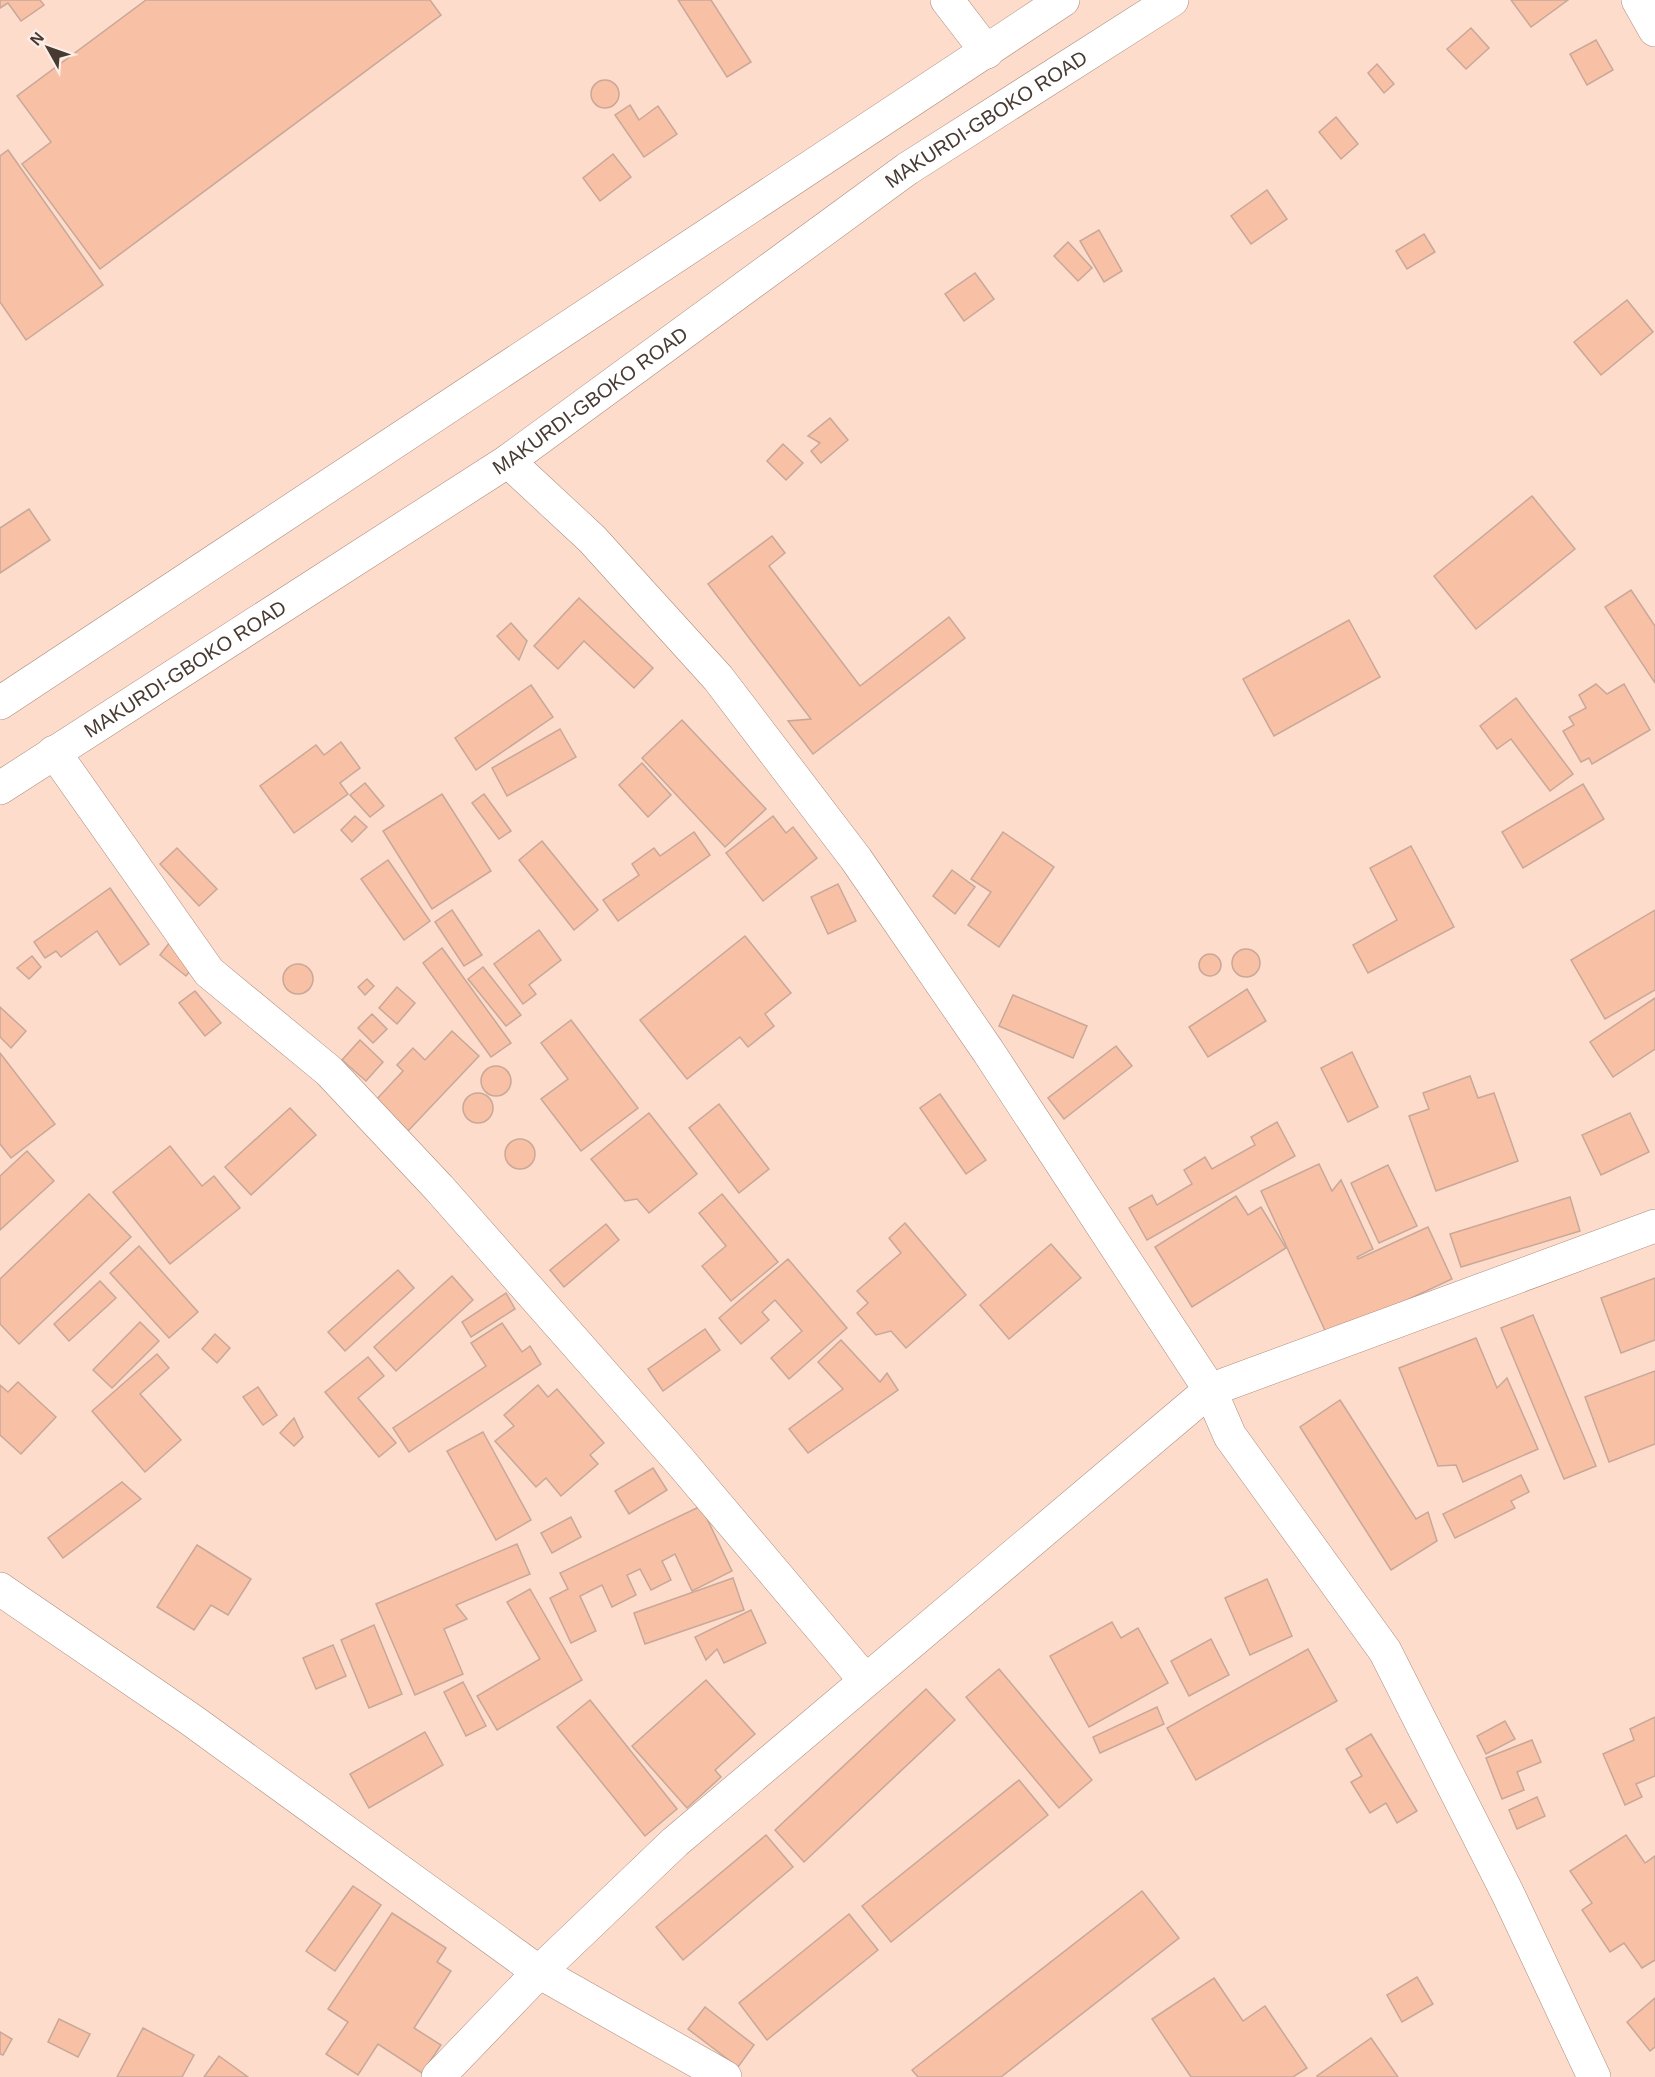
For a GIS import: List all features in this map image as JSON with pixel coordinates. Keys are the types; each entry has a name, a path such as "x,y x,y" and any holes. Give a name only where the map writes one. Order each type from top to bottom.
{"street":[{"path":"947,0 987,52"},
{"path":"0,704 1063,0"},
{"name":"MAKURDI-GBOKO ROAD","path":"0,788 508,461 907,169 1172,0"},
{"path":"508,461 592,539 718,678 842,840 988,1051 1210,1390 1230,1436 1385,1651 1508,1894 1594,2077"},
{"path":"54,752 209,972 329,1071 439,1188 672,1451 865,1680"},
{"path":"438,2077 539,1972 675,1842 1210,1390 1655,1226"},
{"path":"0,1589 190,1719 539,1972 725,2077"}],"building":[{"path":"0,0 40,0 44,5 21,21 8,3 0,8"},
{"path":"146,0 430,0 441,15 100,269 22,164 51,142 17,96"},
{"path":"678,0 711,0 751,62 727,77"},
{"path":"1511,0 1568,0 1531,27"},
{"path":"1471,28 1489,48 1466,69 1447,49"},
{"path":"1596,40 1613,70 1587,85 1570,54"},
{"path":"1377,64 1394,84 1384,93 1368,73"},
{"path":"605,80 615,84 619,94 615,104 605,108 595,104 591,94 595,84"},
{"path":"630,105 639,120 658,106 677,134 644,157 615,115"},
{"path":"1336,117 1358,144 1341,159 1319,132"},
{"path":"8,150 103,285 26,340 0,302 0,156"},
{"path":"613,154 631,177 600,201 583,178"},
{"path":"1267,190 1287,219 1251,244 1231,216"},
{"path":"1099,230 1122,271 1104,282 1080,241"},
{"path":"1424,234 1435,252 1407,269 1396,251"},
{"path":"1068,242 1092,268 1078,281 1054,256"},
{"path":"975,273 994,299 964,321 945,294"},
{"path":"1627,300 1653,332 1601,375 1574,342"},
{"path":"830,418 848,440 821,463 811,451 820,443 808,436"},
{"path":"783,444 803,463 786,480 767,461"},
{"path":"1532,496 1575,549 1476,629 1434,576"},
{"path":"29,509 50,540 0,573 0,528"},
{"path":"772,536 785,553 769,566 860,686 949,617 965,638 813,754 788,721 811,719 708,584"},
{"path":"1631,590 1655,626 1655,683 1605,607"},
{"path":"579,598 653,668 634,688 584,641 558,669 534,646"},
{"path":"1349,620 1380,677 1274,736 1243,679"},
{"path":"511,623 527,641 519,660 497,636"},
{"path":"1596,684 1607,694 1624,684 1650,730 1592,764 1589,758 1581,762 1563,731 1574,725 1569,717 1586,708 1579,695"},
{"path":"531,685 553,717 476,770 455,738"},
{"path":"1516,698 1573,774 1550,791 1511,739 1497,749 1480,726"},
{"path":"682,720 766,809 725,847 642,758"},
{"path":"560,729 576,757 507,796 492,768"},
{"path":"341,742 360,768 340,783 348,794 294,833 260,786 316,745 324,755"},
{"path":"642,763 671,795 648,817 619,785"},
{"path":"365,783 384,806 370,817 350,795"},
{"path":"1583,784 1604,819 1523,868 1502,832"},
{"path":"442,794 491,871 432,909 383,831"},
{"path":"484,794 511,831 499,839 472,803"},
{"path":"355,816 367,827 352,842 341,830"},
{"path":"773,816 786,833 793,827 817,858 763,901 726,853"},
{"path":"694,832 710,855 618,921 603,900 639,875 632,864 654,848 660,856"},
{"path":"1003,832 1054,867 999,947 968,925 991,892 971,879"},
{"path":"542,841 598,910 574,930 519,860"},
{"path":"1411,846 1454,927 1368,973 1353,945 1397,920 1370,868"},
{"path":"177,848 217,889 199,906 160,864"},
{"path":"388,860 430,921 404,940 361,879"},
{"path":"952,870 975,887 955,914 933,896"},
{"path":"838,884 856,921 828,934 811,897"},
{"path":"110,888 149,944 120,965 97,931 61,957 56,951 45,958 34,942"},
{"path":"452,910 482,955 464,966 435,922"},
{"path":"1655,910 1655,990 1605,1019 1571,960"},
{"path":"539,930 561,960 529,985 536,994 523,1004 494,964"},
{"path":"745,936 791,993 765,1014 774,1026 748,1047 740,1037 687,1079 640,1020"},
{"path":"170,942 196,963 186,976 160,955"},
{"path":"442,948 511,1043 491,1057 423,963"},
{"path":"1246,949 1256,953 1260,963 1256,973 1246,977 1236,973 1232,963 1236,953"},
{"path":"1206,954 1214,954 1221,961 1221,969 1214,976 1206,976 1199,969 1199,961"},
{"path":"32,956 41,967 29,979 17,968"},
{"path":"298,964 308,969 313,979 308,989 298,994 288,989 283,979 288,969"},
{"path":"483,967 521,1015 506,1026 468,979"},
{"path":"367,979 374,986 365,995 358,987"},
{"path":"397,987 415,1003 397,1024 379,1008"},
{"path":"1247,989 1266,1021 1208,1057 1189,1027"},
{"path":"195,991 221,1023 205,1036 179,1003"},
{"path":"1013,995 1087,1026 1073,1058 999,1026"},
{"path":"1655,998 1655,1049 1613,1077 1590,1042"},
{"path":"0,1007 26,1031 11,1048 0,1037"},
{"path":"372,1014 387,1029 373,1043 358,1028"},
{"path":"571,1020 638,1108 581,1151 541,1099 568,1079 541,1043"},
{"path":"452,1031 479,1056 408,1131 376,1100 403,1071 397,1065 413,1048 425,1060"},
{"path":"360,1040 383,1062 366,1081 342,1060"},
{"path":"1116,1046 1132,1066 1064,1119 1048,1098"},
{"path":"1352,1052 1378,1107 1348,1122 1321,1068"},
{"path":"0,1053 55,1124 11,1158 0,1144"},
{"path":"496,1066 507,1070 511,1081 507,1092 496,1096 485,1092 481,1081 485,1070"},
{"path":"1470,1076 1478,1098 1494,1093 1518,1161 1436,1191 1409,1116 1429,1109 1423,1093"},
{"path":"478,1093 484,1094 492,1102 492,1114 484,1122 478,1123 472,1122 464,1114 463,1108 464,1102 472,1094"},
{"path":"940,1094 986,1160 966,1174 920,1108"},
{"path":"719,1104 769,1169 739,1193 689,1128"},
{"path":"290,1108 316,1135 251,1195 225,1167"},
{"path":"649,1113 697,1174 649,1213 637,1199 625,1201 591,1159"},
{"path":"1630,1113 1649,1152 1601,1175 1582,1135"},
{"path":"1277,1122 1295,1156 1147,1240 1129,1208 1152,1195 1157,1205 1192,1184 1184,1170 1205,1157 1212,1169 1255,1145 1251,1137"},
{"path":"520,1139 530,1144 535,1154 530,1164 520,1169 510,1164 505,1154 510,1144"},
{"path":"170,1146 202,1186 214,1176 240,1208 170,1264 113,1192"},
{"path":"27,1151 54,1181 0,1230 0,1176"},
{"path":"1319,1164 1332,1191 1341,1180 1373,1249 1357,1257 1358,1259 1428,1227 1452,1279 1328,1337 1261,1191"},
{"path":"1388,1165 1417,1226 1379,1243 1351,1183"},
{"path":"89,1194 131,1237 19,1344 0,1324 0,1279"},
{"path":"722,1194 778,1262 731,1301 702,1266 726,1246 699,1213"},
{"path":"1236,1196 1248,1215 1261,1207 1286,1248 1192,1307 1155,1247"},
{"path":"1570,1197 1580,1231 1461,1267 1450,1234"},
{"path":"905,1223 966,1295 906,1348 891,1331 876,1335 857,1313 868,1303 857,1291 901,1253 889,1238"},
{"path":"606,1224 619,1240 564,1287 550,1270"},
{"path":"1051,1244 1081,1278 1009,1339 980,1305"},
{"path":"139,1246 198,1312 169,1338 110,1273"},
{"path":"788,1259 847,1328 789,1379 771,1358 802,1331 775,1300 762,1312 769,1320 741,1344 719,1318"},
{"path":"398,1270 414,1288 345,1351 328,1332"},
{"path":"452,1276 473,1300 396,1371 374,1347"},
{"path":"1655,1278 1655,1340 1621,1353 1601,1298"},
{"path":"100,1281 116,1298 69,1341 54,1324"},
{"path":"506,1293 515,1309 471,1337 462,1322"},
{"path":"1533,1315 1596,1466 1564,1479 1501,1328"},
{"path":"140,1322 159,1341 112,1388 93,1370"},
{"path":"502,1323 522,1352 530,1346 541,1364 409,1452 393,1428 486,1366 471,1343"},
{"path":"705,1329 720,1350 663,1391 648,1369"},
{"path":"215,1334 230,1348 217,1363 202,1349"},
{"path":"1476,1338 1497,1388 1507,1378 1538,1449 1463,1482 1456,1465 1438,1466 1399,1368"},
{"path":"841,1340 880,1382 887,1373 898,1390 808,1453 789,1429 843,1389 818,1362"},
{"path":"157,1354 169,1368 140,1394 181,1440 145,1472 92,1411"},
{"path":"368,1357 384,1376 358,1398 396,1443 379,1457 325,1392"},
{"path":"1655,1371 1655,1444 1609,1462 1585,1397"},
{"path":"18,1382 56,1417 21,1454 0,1435 0,1385 8,1392"},
{"path":"538,1385 548,1397 557,1389 604,1443 590,1455 598,1464 561,1496 546,1478 536,1487 495,1441 514,1426 504,1415"},
{"path":"258,1387 277,1415 263,1425 243,1397"},
{"path":"1340,1400 1416,1519 1428,1512 1437,1541 1391,1570 1300,1427"},
{"path":"294,1418 303,1437 294,1446 280,1433"},
{"path":"483,1432 531,1520 496,1540 447,1451"},
{"path":"653,1468 667,1490 629,1514 615,1491"},
{"path":"1521,1475 1529,1492 1511,1501 1515,1508 1455,1538 1443,1514"},
{"path":"122,1482 141,1499 63,1558 48,1538"},
{"path":"701,1506 732,1571 692,1591 675,1554 662,1561 671,1580 651,1590 640,1569 627,1575 636,1595 612,1607 602,1585 580,1596 596,1631 571,1643 550,1598 568,1589 560,1573"},
{"path":"571,1517 581,1537 552,1553 541,1533"},
{"path":"517,1544 530,1574 456,1605 467,1619 444,1629 463,1674 415,1695 376,1604"},
{"path":"197,1545 251,1579 228,1615 211,1605 194,1630 157,1607"},
{"path":"733,1578 744,1610 645,1644 634,1613"},
{"path":"1267,1579 1292,1636 1250,1655 1225,1598"},
{"path":"530,1589 582,1680 497,1730 477,1696 540,1659 507,1602"},
{"path":"751,1610 766,1643 724,1663 717,1649 706,1660 695,1637"},
{"path":"1112,1622 1121,1638 1138,1628 1168,1683 1089,1727 1050,1656"},
{"path":"374,1625 402,1694 369,1708 341,1640"},
{"path":"1211,1639 1229,1675 1189,1696 1171,1661"},
{"path":"333,1645 346,1676 316,1689 303,1658"},
{"path":"1308,1649 1337,1701 1196,1780 1167,1728"},
{"path":"999,1669 1092,1780 1059,1808 966,1697"},
{"path":"706,1680 755,1734 715,1770 721,1777 687,1808 632,1746"},
{"path":"463,1682 486,1726 466,1736 444,1692"},
{"path":"926,1689 955,1720 804,1862 775,1830"},
{"path":"590,1700 677,1809 645,1836 557,1727"},
{"path":"1157,1707 1164,1724 1100,1753 1093,1737"},
{"path":"1655,1717 1655,1776 1636,1784 1642,1797 1625,1805 1603,1754 1634,1740 1630,1729"},
{"path":"1505,1721 1515,1739 1486,1754 1477,1736"},
{"path":"425,1732 443,1765 369,1808 350,1774"},
{"path":"1371,1734 1417,1811 1397,1823 1386,1803 1370,1813 1351,1782 1362,1776 1346,1749"},
{"path":"1532,1740 1541,1762 1517,1772 1524,1790 1502,1799 1486,1758"},
{"path":"1019,1780 1048,1815 891,1942 862,1906"},
{"path":"1537,1797 1545,1816 1517,1829 1509,1810"},
{"path":"766,1835 793,1867 683,1960 656,1927"},
{"path":"1626,1835 1645,1863 1655,1856 1655,1960 1642,1968 1624,1943 1610,1952 1582,1910 1592,1903 1570,1871"},
{"path":"353,1886 381,1905 335,1971 306,1951"},
{"path":"1142,1891 1179,1938 1001,2077 918,2077 912,2070"},
{"path":"392,1913 446,1948 437,1962 451,1971 414,2028 441,2045 422,2073 378,2044 358,2075 326,2054 348,2022 328,2009"},
{"path":"849,1914 878,1950 767,2040 739,2003"},
{"path":"1417,1977 1433,2004 1402,2022 1387,1995"},
{"path":"1214,1978 1243,2021 1265,2006 1307,2068 1293,2077 1191,2077 1152,2019"},
{"path":"1655,1998 1655,2047 1650,2051 1627,2022"},
{"path":"705,2007 754,2045 738,2067 688,2029"},
{"path":"59,2019 90,2034 78,2057 48,2042"},
{"path":"143,2028 194,2055 182,2077 117,2077"},
{"path":"0,2032 12,2039 3,2055 0,2054"},
{"path":"1371,2038 1398,2077 1317,2077 1317,2076"},
{"path":"219,2056 248,2077 204,2077"}]}
